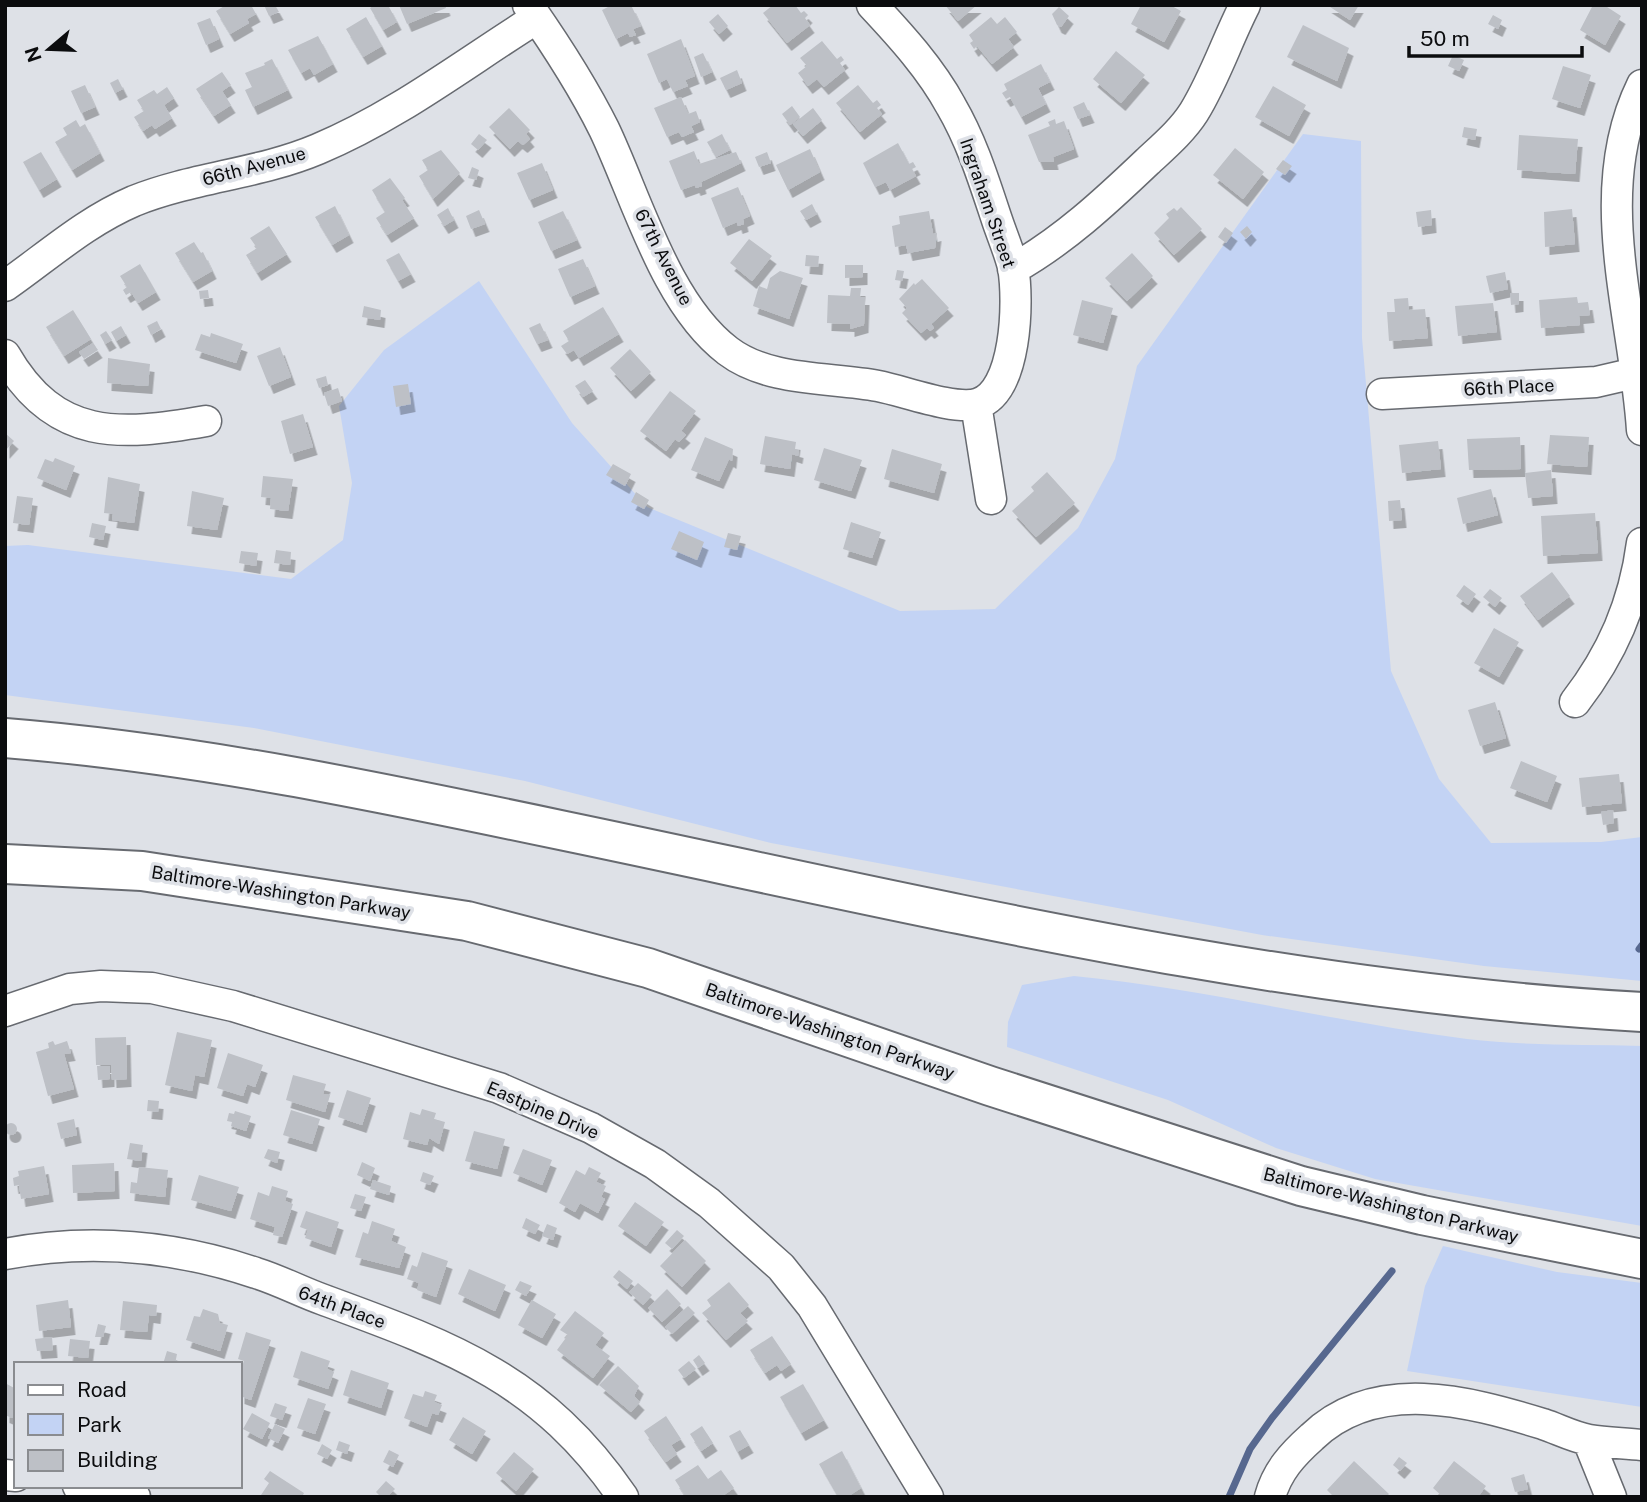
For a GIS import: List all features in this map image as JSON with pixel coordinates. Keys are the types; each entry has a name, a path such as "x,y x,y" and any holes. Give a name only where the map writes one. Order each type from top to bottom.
{"highway":[{"path":"5,738 243,768 1179,956 1464,998 1642,1012"},
{"name":"Baltimore-Washington Parkway","path":"7,864 142,871 467,922 648,968 990,1086 1301,1186 1422,1215 1642,1259"}],"street":[{"name":"Ingraham Street","path":"872,5 918,58 950,104 973,150 1013,269 1013,343 1008,369 988,398 976,404"},
{"path":"1013,269 1047,250 1080,223 1193,114 1213,78 1245,5"},
{"name":"66th Avenue","path":"5,286 88,223 136,200 207,178 292,159 390,116 533,11"},
{"name":"67th Avenue","path":"533,11 572,70 603,128 681,297 703,327 729,352 763,369 900,390 959,404 976,404"},
{"path":"1642,85 1625,133 1618,185 1622,277 1642,430"},
{"path":"5,355 28,387 48,407 75,422 106,429 143,432 206,421"},
{"name":"66th Place","path":"1382,394 1596,382 1635,373"},
{"path":"976,404 991,499"},
{"path":"1575,702 1595,677 1625,621 1642,543"},
{"name":"Eastpine Drive","path":"5,1012 70,989 102,986 152,988 233,1006 499,1088 591,1128 655,1164 709,1203 781,1267 812,1306 928,1497"},
{"name":"64th Place","path":"5,1254 77,1246 169,1250 257,1273 430,1339 472,1359 547,1410 606,1472 623,1497"},
{"path":"1270,1497 1274,1483 1289,1459 1343,1412 1399,1398 1496,1410 1588,1440 1642,1445"},
{"path":"1588,1440 1611,1497"},
{"path":"88,1488 135,1497"}],"green space":[{"path":"1303,134 1361,141 1362,338 1391,671 1439,779 1491,843 1601,842 1642,837 1642,981 1484,966 1262,935 771,843 525,781 254,728 5,695 5,546 28,545 291,579 343,540 352,483 339,406 384,350 479,281 572,423 647,507 900,611 995,609 1078,528 1115,459 1137,366"},
{"path":"1074,976 1173,989 1467,1039 1532,1044 1642,1046 1642,1226 1375,1179 1276,1148 1168,1100 1007,1047 1008,1022 1022,985"},
{"path":"1443,1246 1557,1272 1642,1283 1642,1407 1407,1371 1425,1286"}],"building":[{"path":"226,5 251,5 256,14 247,19 249,23 230,34 216,11"},
{"path":"264,5 275,5 279,12 269,16"},
{"path":"374,5 388,5 397,22 383,30 370,8"},
{"path":"399,5 445,5 446,8 407,24"},
{"path":"612,5 631,5 641,26 633,29 636,35 630,37 628,33 616,39 602,10"},
{"path":"773,5 795,5 801,13 804,11 808,15 805,18 810,25 787,43 763,13"},
{"path":"945,5 977,5 958,21"},
{"path":"1141,5 1170,5 1181,11 1164,42 1131,24"},
{"path":"1327,5 1359,5 1350,20"},
{"path":"1593,5 1604,5 1621,16 1605,45 1580,30"},
{"path":"1059,7 1069,16 1061,27 1057,25 1052,14"},
{"path":"718,14 728,26 719,34 709,22"},
{"path":"1493,15 1502,20 1498,29 1488,24"},
{"path":"366,17 382,46 363,57 346,29"},
{"path":"991,17 997,24 1005,17 1017,32 1008,39 1014,47 992,64 977,46 974,49 969,35"},
{"path":"210,18 219,39 206,45 197,23"},
{"path":"1303,25 1349,48 1337,81 1287,57"},
{"path":"318,36 333,64 314,75 310,68 301,73 288,50"},
{"path":"681,39 695,76 685,80 688,86 673,92 667,79 659,83 647,54"},
{"path":"822,41 837,59 841,56 844,60 840,63 845,70 824,87 817,79 808,86 798,73 807,66 800,58"},
{"path":"1116,51 1145,75 1121,103 1093,79"},
{"path":"703,53 712,72 701,77 694,57"},
{"path":"1453,55 1464,60 1459,71 1448,66"},
{"path":"272,59 288,90 253,107 245,90 252,87 245,73 265,65 264,63"},
{"path":"1041,64 1050,82 1038,88 1046,104 1021,117 1010,97 1006,99 1002,93 1007,90 1004,84"},
{"path":"1563,66 1591,75 1580,108 1552,99"},
{"path":"737,70 742,83 726,90 720,78"},
{"path":"222,72 231,85 222,91 231,105 214,116 196,89"},
{"path":"118,79 123,89 115,93 110,83"},
{"path":"85,85 95,107 81,113 71,91"},
{"path":"858,85 873,103 877,100 881,105 877,108 882,114 860,132 836,103"},
{"path":"1273,86 1306,105 1289,136 1255,117"},
{"path":"167,87 174,98 164,105 172,118 155,129 152,125 143,131 134,117 144,111 137,100 154,90 157,94"},
{"path":"681,97 688,114 696,111 700,122 691,126 694,132 682,137 679,132 667,137 654,108"},
{"path":"1084,102 1090,115 1078,119 1073,107"},
{"path":"792,106 800,117 790,125 782,114"},
{"path":"509,108 530,130 526,134 530,139 523,145 518,141 510,149 489,127"},
{"path":"813,108 822,120 803,136 793,124"},
{"path":"1055,119 1056,124 1064,121 1074,149 1053,157 1054,162 1039,162 1028,135 1050,126 1048,122"},
{"path":"76,120 80,127 85,124 100,153 72,170 55,142 67,135 63,128"},
{"path":"1464,127 1477,129 1475,140 1462,137"},
{"path":"479,134 487,140 478,150 471,144"},
{"path":"722,134 730,150 716,157 707,142"},
{"path":"1519,135 1578,139 1575,174 1517,170"},
{"path":"898,143 909,164 913,162 916,167 912,169 916,176 890,190 886,182 875,187 863,163"},
{"path":"1235,148 1264,172 1243,199 1213,175"},
{"path":"810,149 820,172 788,190 776,165"},
{"path":"441,150 460,173 433,199 419,176 428,170 422,160"},
{"path":"694,151 699,164 736,152 741,163 701,182 702,186 696,188 695,185 681,190 669,161"},
{"path":"41,152 57,179 39,190 23,162"},
{"path":"767,152 771,163 759,167 755,157"},
{"path":"1283,160 1292,166 1285,175 1276,169"},
{"path":"542,163 553,190 529,200 517,173"},
{"path":"472,167 479,170 476,180 468,178"},
{"path":"390,178 405,198 402,200 414,218 387,235 376,218 385,212 372,190"},
{"path":"738,187 750,216 743,219 744,224 738,226 737,222 723,228 711,198"},
{"path":"812,204 817,214 806,220 800,211"},
{"path":"335,206 349,235 332,245 315,217"},
{"path":"1181,207 1202,229 1174,255 1154,233 1169,218 1166,214"},
{"path":"448,208 454,220 444,226 437,215"},
{"path":"1572,209 1575,244 1545,247 1544,212"},
{"path":"479,210 485,224 471,229 466,216"},
{"path":"1431,210 1432,225 1418,227 1416,212"},
{"path":"563,211 577,240 551,251 538,222"},
{"path":"929,211 933,234 937,233 935,248 908,253 906,245 895,247 892,226 900,224 899,216"},
{"path":"269,226 287,254 257,273 246,255 257,248 250,238"},
{"path":"1247,226 1252,232 1246,239 1240,232"},
{"path":"1225,227 1233,233 1226,243 1218,237"},
{"path":"749,239 772,256 752,281 730,263"},
{"path":"194,242 201,253 203,252 212,271 193,282 175,253"},
{"path":"399,253 411,274 398,281 386,260"},
{"path":"1132,253 1153,276 1127,301 1105,278"},
{"path":"806,255 819,256 818,267 805,266"},
{"path":"583,259 595,286 570,297 558,269"},
{"path":"140,264 156,292 138,303 131,292 126,295 123,290 127,287 120,276"},
{"path":"845,265 863,265 863,277 845,278"},
{"path":"897,270 904,271 902,281 895,280"},
{"path":"780,271 803,278 789,319 753,306 759,286 767,289 770,278"},
{"path":"1505,272 1508,289 1490,293 1486,276"},
{"path":"922,279 949,308 931,324 934,328 930,331 927,328 921,333 902,313 907,308 899,299 914,283 915,285"},
{"path":"851,288 861,288 860,297 865,297 864,325 850,329 850,324 827,323 828,295 850,296"},
{"path":"208,290 209,298 200,299 199,291"},
{"path":"1510,293 1519,293 1519,304 1511,305"},
{"path":"1577,297 1578,303 1588,302 1590,315 1579,316 1580,325 1541,328 1539,300"},
{"path":"1408,298 1409,310 1425,309 1428,338 1389,341 1387,312 1395,312 1394,299"},
{"path":"1082,300 1113,308 1103,343 1073,335"},
{"path":"1493,303 1497,332 1458,336 1455,306"},
{"path":"364,306 381,310 380,320 362,317"},
{"path":"603,307 619,334 579,358 574,350 567,354 561,346 569,341 563,331"},
{"path":"73,310 91,339 64,356 46,327"},
{"path":"157,321 161,329 151,335 147,326"},
{"path":"540,323 548,340 537,344 529,328"},
{"path":"121,326 126,335 116,341 111,332"},
{"path":"106,331 112,340 105,344 100,335"},
{"path":"211,333 243,344 236,363 195,350 201,334 210,337"},
{"path":"93,343 98,350 84,359 79,352"},
{"path":"280,347 291,377 269,386 257,356"},
{"path":"630,349 651,372 631,391 610,368"},
{"path":"108,358 150,364 148,386 107,383"},
{"path":"326,376 328,385 319,388 316,379"},
{"path":"585,380 593,391 583,397 575,386"},
{"path":"408,384 411,404 396,407 393,386"},
{"path":"338,388 342,401 328,406 324,393"},
{"path":"670,391 696,411 681,431 686,435 679,442 675,439 666,451 640,431"},
{"path":"303,414 313,447 290,454 281,421"},
{"path":"5,433 14,441 5,451"},
{"path":"1550,435 1589,437 1587,467 1547,464"},
{"path":"765,436 796,442 798,456 792,454 790,469 760,464"},
{"path":"705,437 733,449 732,461 729,459 719,481 691,470"},
{"path":"1520,437 1521,469 1469,470 1467,439"},
{"path":"1438,441 1441,469 1402,473 1399,445"},
{"path":"824,448 862,460 851,491 814,480"},
{"path":"892,449 942,464 934,493 884,479"},
{"path":"55,458 75,466 66,490 37,478 45,459 53,462"},
{"path":"613,464 631,474 625,486 606,475"},
{"path":"1551,470 1553,496 1528,498 1525,473"},
{"path":"1047,472 1075,503 1036,537 1012,511 1034,491 1031,487"},
{"path":"263,476 293,479 288,511 270,509 271,498 261,497"},
{"path":"108,477 140,484 134,523 112,520 113,514 104,513"},
{"path":"1491,489 1498,515 1463,524 1457,498"},
{"path":"192,491 224,498 217,530 187,526"},
{"path":"636,492 649,500 644,509 631,502"},
{"path":"17,496 33,498 29,525 13,523"},
{"path":"1400,500 1402,520 1389,521 1388,501"},
{"path":"1595,513 1598,553 1543,556 1541,516"},
{"path":"851,522 881,532 872,558 843,549"},
{"path":"92,523 106,526 103,540 89,537"},
{"path":"679,531 704,542 697,560 671,549"},
{"path":"728,533 741,536 737,550 724,547"},
{"path":"276,550 291,552 290,565 274,563"},
{"path":"241,551 258,553 256,566 239,563"},
{"path":"1552,572 1570,596 1538,620 1520,596"},
{"path":"1464,585 1476,594 1468,605 1456,596"},
{"path":"1490,589 1502,598 1495,607 1483,597"},
{"path":"1494,628 1519,642 1499,677 1474,663"},
{"path":"1495,702 1506,738 1480,746 1468,710"},
{"path":"1521,761 1557,776 1547,802 1510,788"},
{"path":"1619,774 1622,803 1582,807 1579,778"},
{"path":"1613,810 1614,823 1603,825 1601,812"},
{"path":"177,1032 212,1040 204,1077 195,1075 192,1091 165,1085"},
{"path":"126,1037 127,1079 112,1080 111,1065 96,1065 95,1038"},
{"path":"53,1041 55,1045 67,1041 71,1053 64,1054 74,1089 48,1096 36,1052 49,1048 48,1043"},
{"path":"228,1053 263,1065 255,1087 247,1084 243,1096 217,1088"},
{"path":"97,1066 110,1066 110,1079 98,1080"},
{"path":"293,1075 326,1084 323,1094 330,1095 325,1112 286,1100"},
{"path":"347,1090 371,1098 362,1125 338,1117"},
{"path":"148,1100 159,1101 158,1112 147,1111"},
{"path":"422,1109 436,1113 434,1119 445,1122 439,1144 429,1138 427,1145 403,1139 410,1112 420,1115"},
{"path":"291,1110 320,1119 312,1144 283,1135"},
{"path":"235,1111 251,1116 246,1131 231,1126 232,1122 227,1121 229,1113 234,1114"},
{"path":"74,1119 77,1135 61,1139 57,1123"},
{"path":"11,1123 17,1129 11,1135 5,1129"},
{"path":"474,1131 505,1139 497,1169 465,1161"},
{"path":"130,1143 143,1145 141,1161 127,1159"},
{"path":"268,1149 280,1152 277,1163 264,1158"},
{"path":"523,1149 552,1160 542,1185 513,1173"},
{"path":"362,1162 375,1168 370,1181 357,1175"},
{"path":"114,1163 115,1191 73,1193 72,1165"},
{"path":"44,1166 49,1194 21,1199 19,1185 14,1186 13,1178 19,1176 18,1171"},
{"path":"139,1167 168,1170 165,1197 130,1193 131,1182 137,1183"},
{"path":"589,1167 601,1173 596,1182 606,1186 601,1197 605,1199 598,1213 580,1203 575,1212 559,1203 576,1170 585,1175"},
{"path":"423,1172 434,1176 430,1185 420,1181"},
{"path":"199,1175 239,1187 231,1211 191,1200"},
{"path":"373,1180 391,1186 389,1195 370,1189"},
{"path":"272,1186 288,1191 285,1201 293,1204 282,1237 273,1235 275,1227 250,1219 258,1192 269,1196"},
{"path":"355,1194 366,1197 361,1211 350,1208"},
{"path":"635,1202 664,1222 646,1246 618,1226"},
{"path":"306,1211 339,1222 331,1247 305,1238 308,1230 300,1227"},
{"path":"526,1218 540,1225 535,1234 522,1228"},
{"path":"372,1221 395,1229 391,1241 406,1247 399,1268 355,1257 363,1232 368,1234"},
{"path":"547,1224 557,1228 553,1240 542,1236"},
{"path":"677,1230 684,1236 672,1249 665,1243"},
{"path":"685,1240 706,1261 682,1287 660,1266"},
{"path":"422,1252 448,1261 436,1297 417,1290 419,1283 407,1279 412,1265 417,1267"},
{"path":"469,1269 506,1285 495,1311 458,1294"},
{"path":"619,1270 633,1281 627,1289 613,1277"},
{"path":"520,1281 532,1286 526,1296 515,1290"},
{"path":"729,1282 749,1305 740,1313 748,1321 726,1340 702,1313 711,1306 707,1300"},
{"path":"638,1283 652,1295 643,1305 629,1292"},
{"path":"667,1289 681,1304 662,1322 648,1308"},
{"path":"68,1300 71,1327 39,1331 36,1305"},
{"path":"532,1300 556,1314 542,1338 518,1325"},
{"path":"123,1301 157,1305 156,1316 149,1315 147,1332 120,1330"},
{"path":"688,1306 695,1313 672,1334 665,1327"},
{"path":"203,1309 218,1314 220,1323 228,1325 220,1351 186,1340 194,1316 200,1317"},
{"path":"575,1311 604,1333 595,1345 610,1356 593,1378 557,1350 568,1335 560,1330"},
{"path":"98,1324 106,1326 103,1337 95,1337"},
{"path":"246,1332 271,1340 251,1400 242,1397 244,1361 238,1359"},
{"path":"772,1336 791,1364 781,1371 777,1365 765,1373 750,1350"},
{"path":"52,1337 53,1350 37,1351 35,1339"},
{"path":"70,1339 90,1341 88,1358 68,1356"},
{"path":"167,1351 177,1354 175,1362 164,1362"},
{"path":"301,1351 330,1361 327,1369 334,1372 328,1389 293,1377"},
{"path":"699,1355 705,1363 698,1368 693,1360"},
{"path":"689,1361 696,1369 684,1378 678,1370"},
{"path":"618,1366 639,1386 634,1396 640,1402 631,1412 599,1385"},
{"path":"351,1370 389,1383 381,1408 343,1395"},
{"path":"5,1383 14,1388 14,1415 12,1418 5,1415"},
{"path":"803,1384 824,1420 801,1433 780,1397"},
{"path":"425,1391 437,1395 434,1402 442,1405 438,1415 432,1413 427,1427 404,1418 413,1394 423,1397"},
{"path":"308,1398 326,1404 315,1434 297,1428"},
{"path":"275,1403 287,1407 282,1420 270,1416"},
{"path":"252,1413 270,1423 262,1439 243,1429"},
{"path":"666,1416 681,1439 671,1445 677,1454 666,1462 644,1431"},
{"path":"463,1417 486,1431 472,1454 449,1440"},
{"path":"275,1424 285,1429 278,1443 268,1438"},
{"path":"702,1426 713,1443 701,1451 690,1434"},
{"path":"740,1430 749,1445 737,1452 729,1436"},
{"path":"339,1441 350,1445 347,1454 336,1450"},
{"path":"322,1444 332,1450 327,1459 317,1454"},
{"path":"389,1450 399,1455 393,1467 383,1462"},
{"path":"842,1451 861,1488 847,1497 838,1497 819,1464"},
{"path":"514,1452 534,1469 516,1491 496,1473"},
{"path":"1399,1457 1407,1463 1400,1471 1393,1465"},
{"path":"1354,1461 1389,1494 1386,1497 1334,1497 1327,1490"},
{"path":"1454,1461 1486,1486 1478,1497 1443,1497 1433,1488"},
{"path":"698,1465 708,1479 721,1470 734,1488 721,1497 686,1497 675,1480"},
{"path":"270,1471 304,1493 302,1497 261,1495 269,1483 264,1479"},
{"path":"1524,1474 1528,1489 1515,1492 1511,1478"},
{"path":"386,1481 395,1489 387,1497 381,1497 376,1492"}],"waterway":[{"path":"1639,949 1642,945"},
{"path":"1229,1497 1250,1449 1272,1418 1392,1271"}]}
